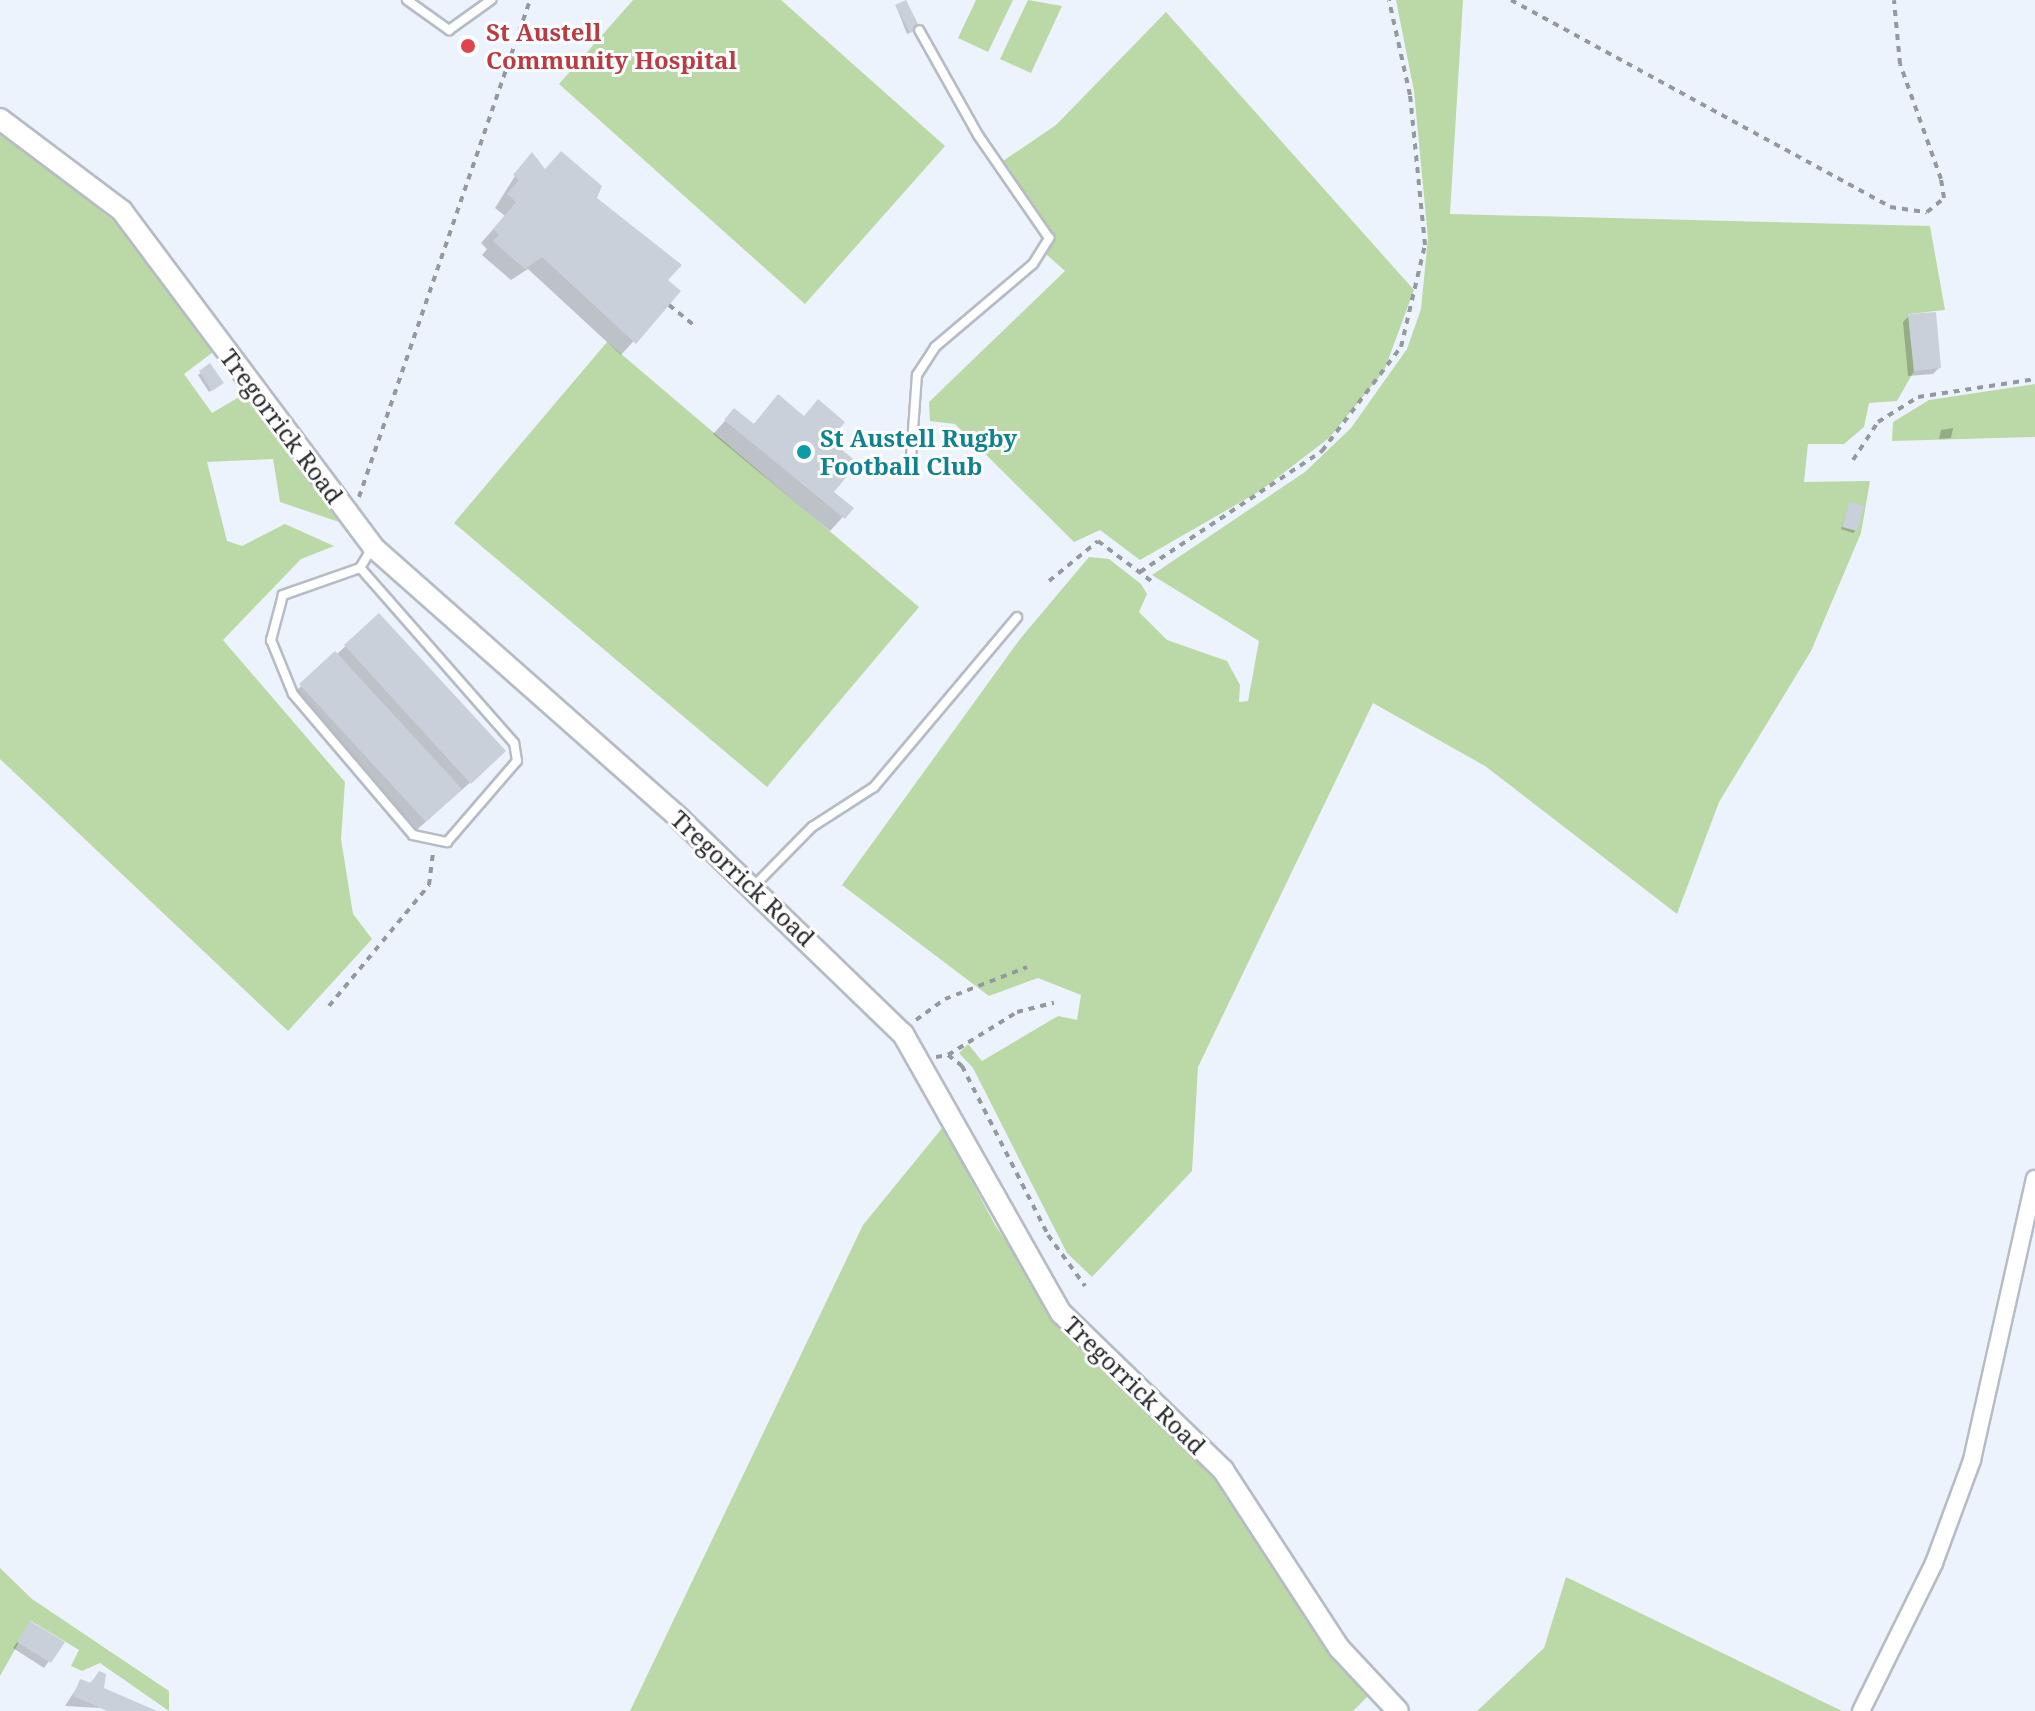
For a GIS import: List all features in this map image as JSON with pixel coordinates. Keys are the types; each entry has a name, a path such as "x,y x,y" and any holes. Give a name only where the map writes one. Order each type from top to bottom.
{"street":[{"name":"Tregorrick Road","path":"0,119 122,211 373,547 751,890 903,1034 1061,1313 1223,1470 1339,1648 1398,1711"},
{"path":"1861,1711 1934,1563 1972,1460 2035,1179"}],"lane":[{"path":"407,0 449,30 491,0"},
{"path":"911,458 917,375 935,347 1033,264 1049,238 978,135 919,30"},
{"path":"360,568 514,743 517,761 490,801 447,842 433,844 413,835 293,694 271,640 283,595 360,568 373,547"},
{"path":"751,890 812,827 874,787 1017,617"}],"path":[{"path":"351,519 530,0"},
{"path":"1140,572 1322,451 1401,347 1418,300 1425,245 1410,95 1389,0"},
{"path":"1511,0 1877,200 1927,212 1944,198 1941,179 1900,64 1894,0"},
{"path":"669,305 696,327"},
{"path":"1853,460 1878,422 1918,397 2035,379"},
{"path":"1049,581 1098,541 1154,583"},
{"path":"329,1006 429,885 433,844"},
{"path":"903,1034 945,999 1027,967"},
{"path":"918,1060 948,1055 1017,1012 1054,1003"},
{"path":"948,1055 962,1066 1048,1235 1085,1286"}],"green space":[{"path":"633,0 781,0 945,146 805,304 559,84"},
{"path":"976,0 1013,0 988,52 958,38"},
{"path":"1028,0 1062,6 1031,73 1000,59"},
{"path":"1396,0 1463,0 1450,214 1930,226 1945,310 1908,314 1914,371 1897,401 1869,403 1864,427 1844,444 1808,444 1804,482 1870,481 1861,533 1811,651 1719,802 1677,914 1485,766 1373,703 1198,1067 1192,1171 1092,1277 1067,1253 973,1068 959,1053 968,1044 982,1061 1058,1016 1077,1020 1081,995 1038,978 989,996 842,885 1020,639 1089,557 1109,559 1141,584 1147,594 1139,612 1167,640 1227,661 1240,685 1239,702 1248,701 1259,641 1152,575 1305,472 1351,428 1407,349 1421,309 1428,238 1414,91"},
{"path":"1166,12 1414,290 1384,371 1329,438 1260,491 1140,560 1100,530 1074,542 955,424 930,421 929,402 1065,271 1047,255 1050,237 1000,163 1056,125"},
{"path":"0,130 115,222 213,352 184,374 212,413 244,394 339,522 280,502 273,459 207,462 227,541 242,546 285,524 334,546 301,559 223,640 345,782 341,839 353,914 372,939 288,1031 0,759"},
{"path":"607,342 919,607 767,787 454,523"},
{"path":"2035,384 2035,437 1892,441 1893,422 1929,400"},
{"path":"943,1127 995,1225 1072,1339 1212,1475 1372,1692 1353,1711 630,1711 863,1225"},
{"path":"0,1568 32,1599 169,1691 169,1711 100,1663 82,1671 71,1666 79,1650 31,1621 0,1676"},
{"path":"1566,1577 1842,1711 1477,1711 1544,1648"}],"building":[{"path":"906,0 920,28 910,33 895,5"},
{"path":"561,151 602,186 597,198 682,265 668,280 681,291 636,344 542,257 525,269 493,241 499,235 493,229 516,202 507,194 519,180 513,175 532,152 545,169"},
{"path":"1936,312 1941,368 1914,371 1908,314"},
{"path":"210,363 224,383 212,391 199,371"},
{"name":"St Austell Rugby Football Club","path":"778,394 804,416 818,399 845,422 830,440 858,463 834,492 854,508 845,519 724,420 734,408 754,424"},
{"path":"1849,502 1864,506 1857,531 1842,527"},
{"path":"379,613 506,751 471,784 344,645"},
{"path":"335,651 462,789 426,822 299,684"},
{"path":"30,1621 65,1642 51,1663 17,1642"},
{"path":"99,1671 106,1674 104,1688 157,1711 107,1711 73,1696 80,1679 91,1683"}],"place":[{"name":"St Austell Community Hospital","path":"468,46"},
{"name":"St Austell Rugby Football Club","path":"804,452"}]}
